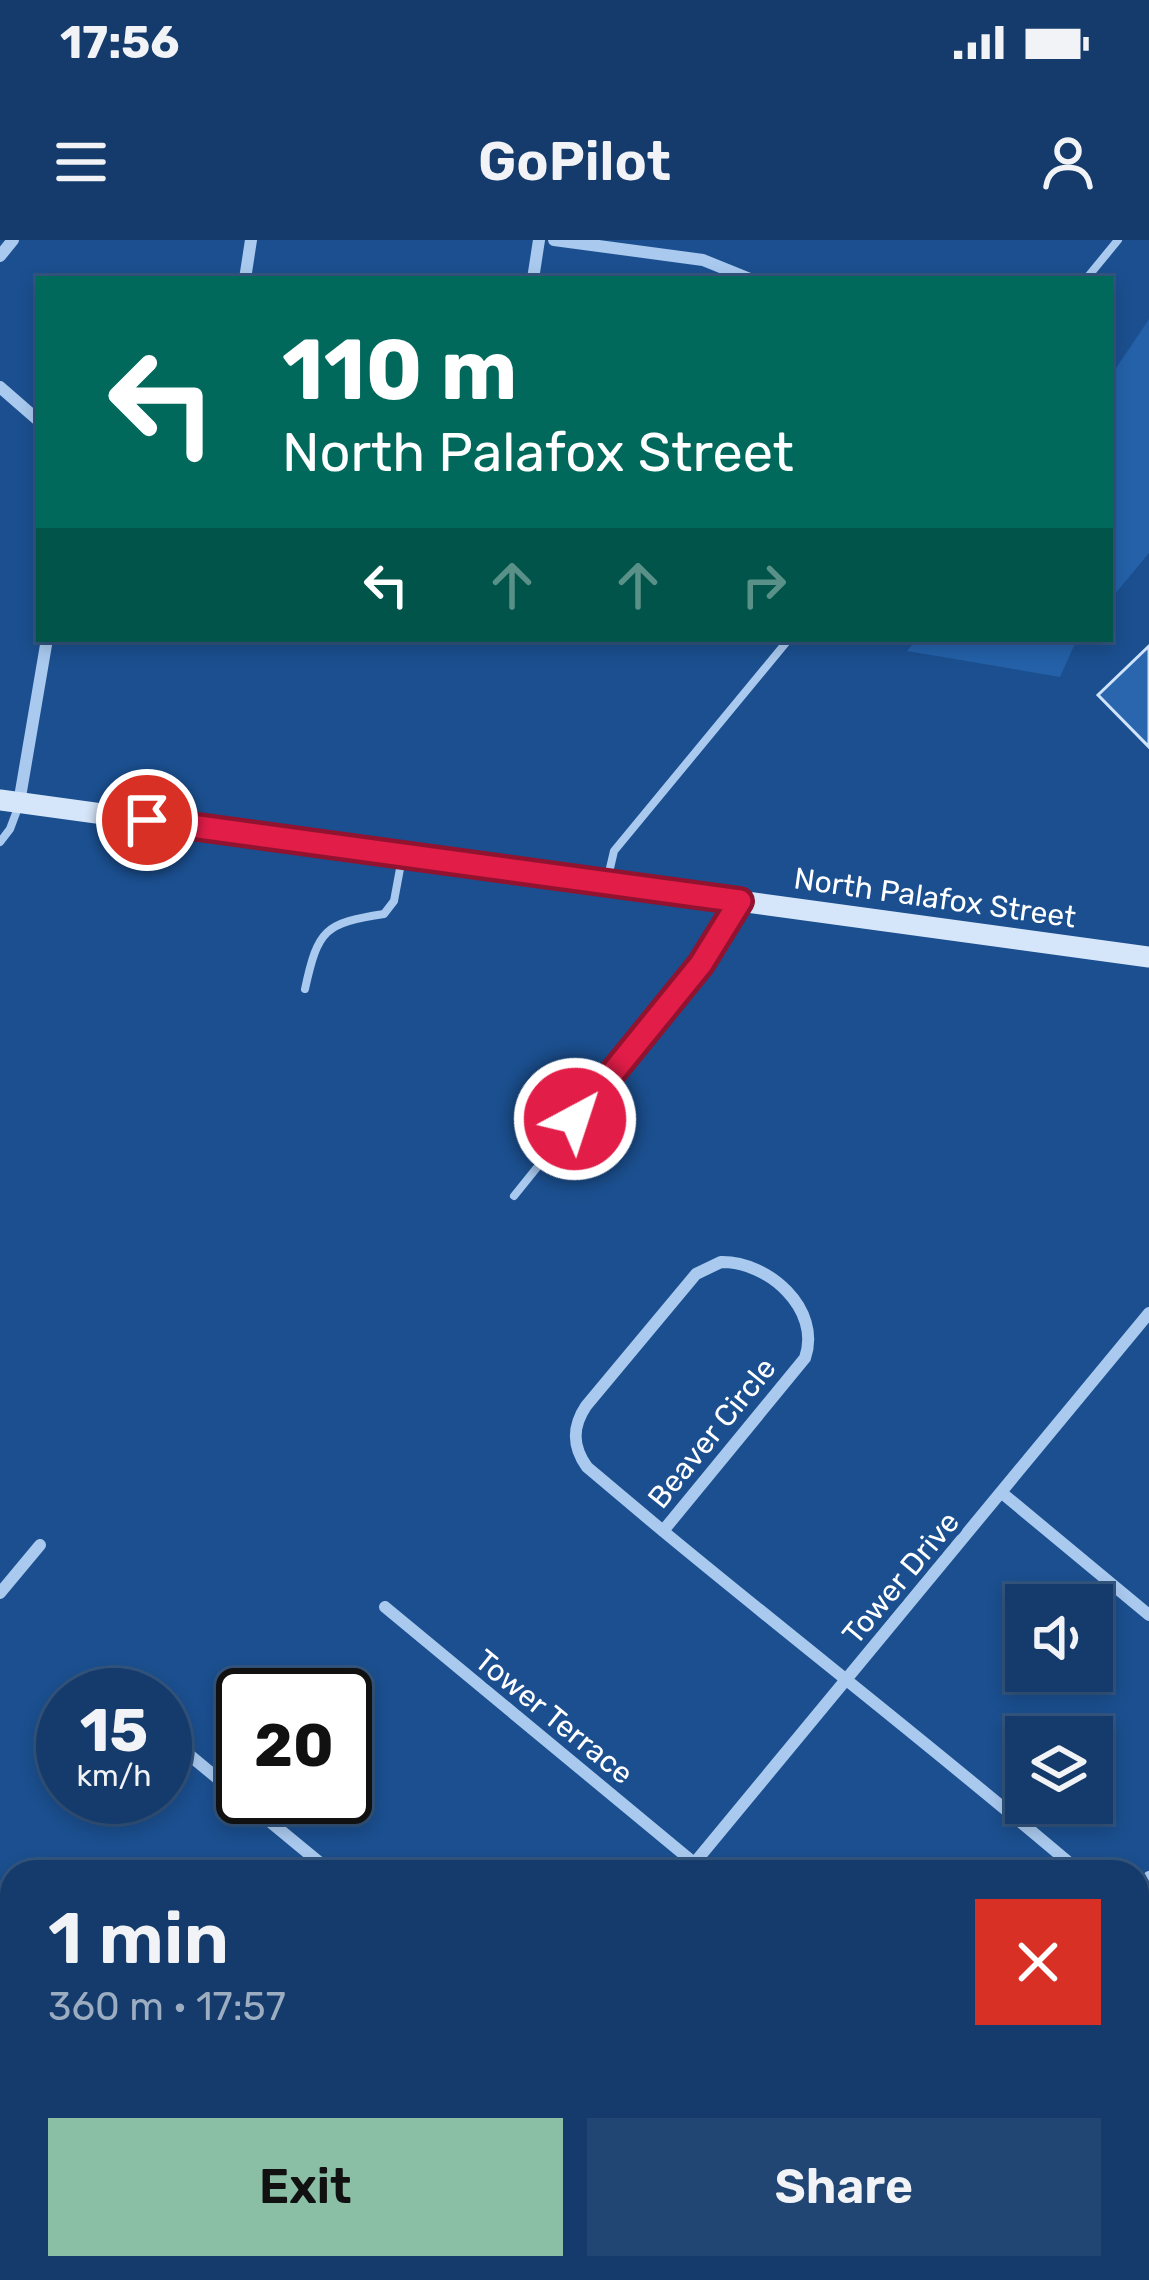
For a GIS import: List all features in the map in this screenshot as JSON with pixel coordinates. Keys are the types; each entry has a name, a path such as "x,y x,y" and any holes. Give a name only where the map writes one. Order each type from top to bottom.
{"main road":[{"name":"North Palafox Street","path":"10,802 740,901 1148,950"}],"street":[{"path":"0,256 13,240"},
{"path":"245,276 251,240"},
{"path":"533,276 539,240"},
{"path":"554,240 703,260 743,276"},
{"path":"0,387 36,418"},
{"path":"10,802 46,642"},
{"name":"Beaver Circle","path":"721,1262 751,1266 800,1305 810,1344 805,1358 663,1532 586,1467 575,1445 578,1418 696,1274 721,1262"},
{"name":"Tower Drive","path":"702,1860 1149,1313"},
{"path":"1002,1493 1149,1615"},
{"path":"663,1532 1065,1860"},
{"path":"0,1592 40,1545"},
{"name":"Tower Terrace","path":"385,1607 684,1860"},
{"path":"192,1757 317,1860"}],"lane":[{"path":"1088,276 1118,240"},
{"path":"606,883 614,851 786,642"},
{"path":"0,842 10,829 10,802"},
{"path":"304,989 310,961 338,920 384,914 394,902 403,855"},
{"path":"514,1196 701,964 740,901"}],"shaded area":[{"path":"1149,319 1149,553 1113,596 1113,373"},
{"path":"914,642 1076,642 1060,677 907,651"}],"building":[{"path":"1149,646 1149,747 1098,695"}],"route":[{"path":"147,820 740,901 701,964 575,1119"}]}
